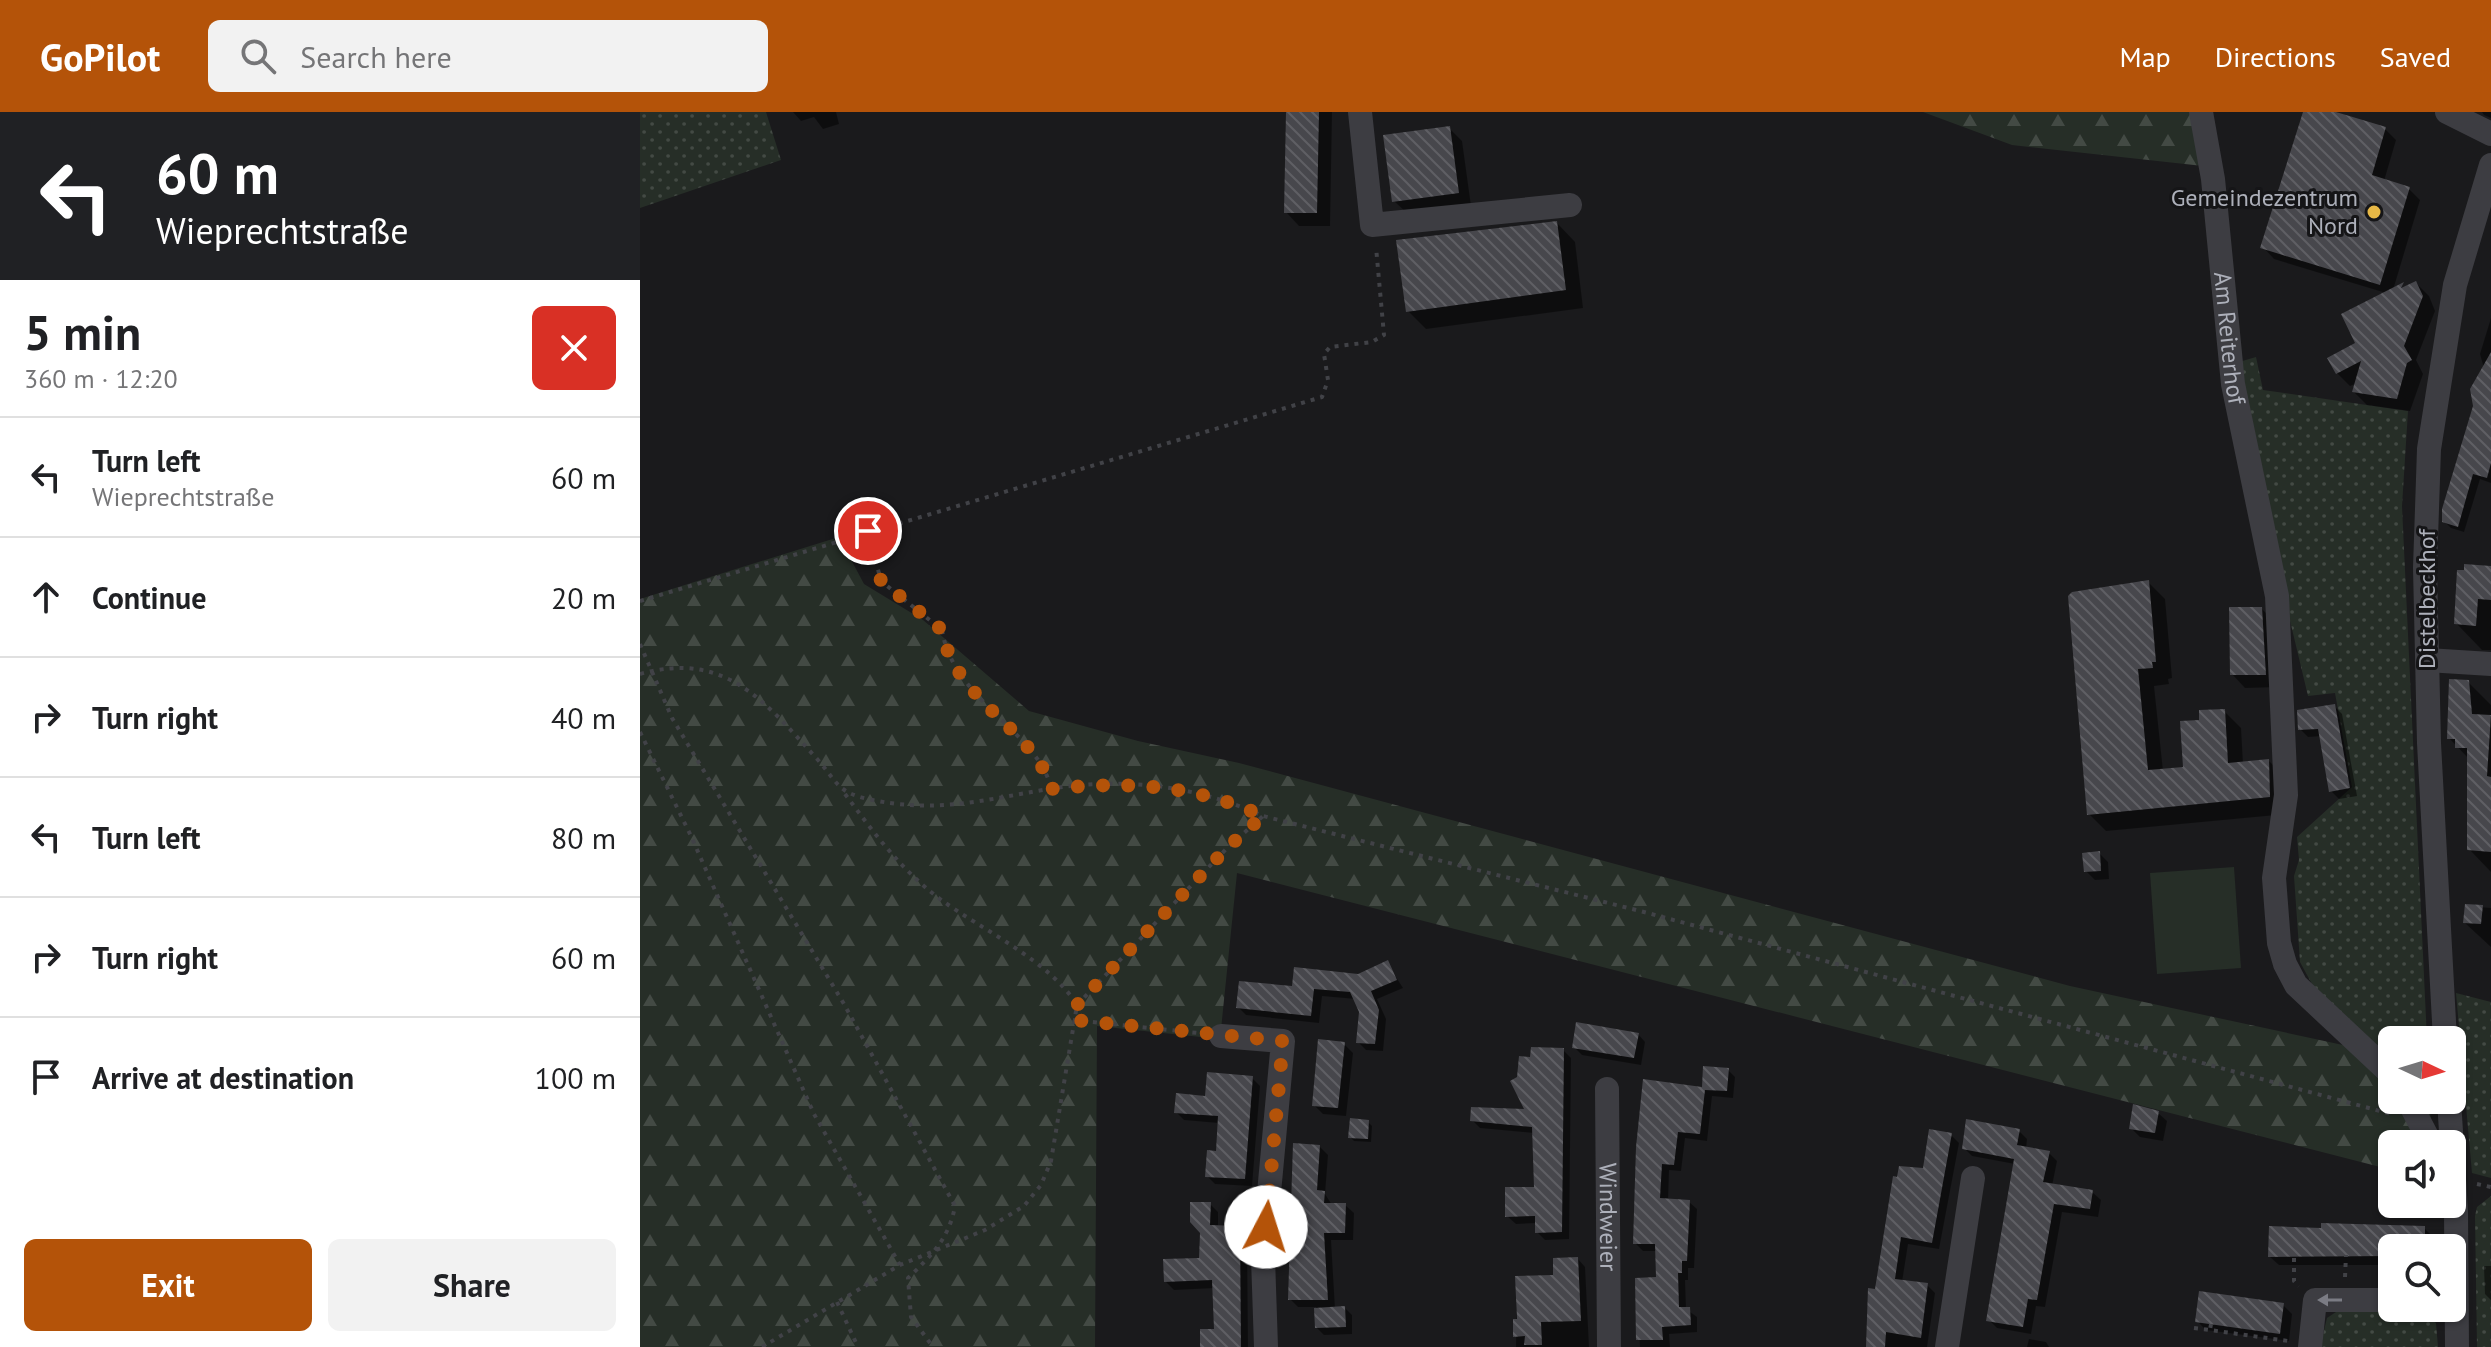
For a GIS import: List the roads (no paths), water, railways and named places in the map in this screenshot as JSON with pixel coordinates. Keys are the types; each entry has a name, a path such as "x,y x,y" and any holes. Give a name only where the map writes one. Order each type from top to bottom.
{"street":[{"path":"1360,112 1372,225 1570,205"},
{"name":"Am Reiterhof","path":"2201,112 2213,179 2233,384 2271,560 2279,612 2286,795 2274,878 2279,943 2296,985 2378,1062"},
{"path":"2447,112 2491,134"},
{"name":"Distelbeckhof","path":"2444,1026 2427,660 2427,495 2434,403 2450,329 2455,285 2491,165"},
{"path":"2427,660 2491,664"},
{"path":"1221,1036 1283,1041 1263,1258 1266,1347"},
{"name":"Windweier","path":"1607,1089 1609,1347"},
{"path":"1947,1347 1973,1178"},
{"path":"2310,1346 2315,1300 2378,1300"},
{"path":"2455,1322 2457,1347"}],"place":[{"name":"Gemeindezentrum Nord","path":"2374,212"}]}
